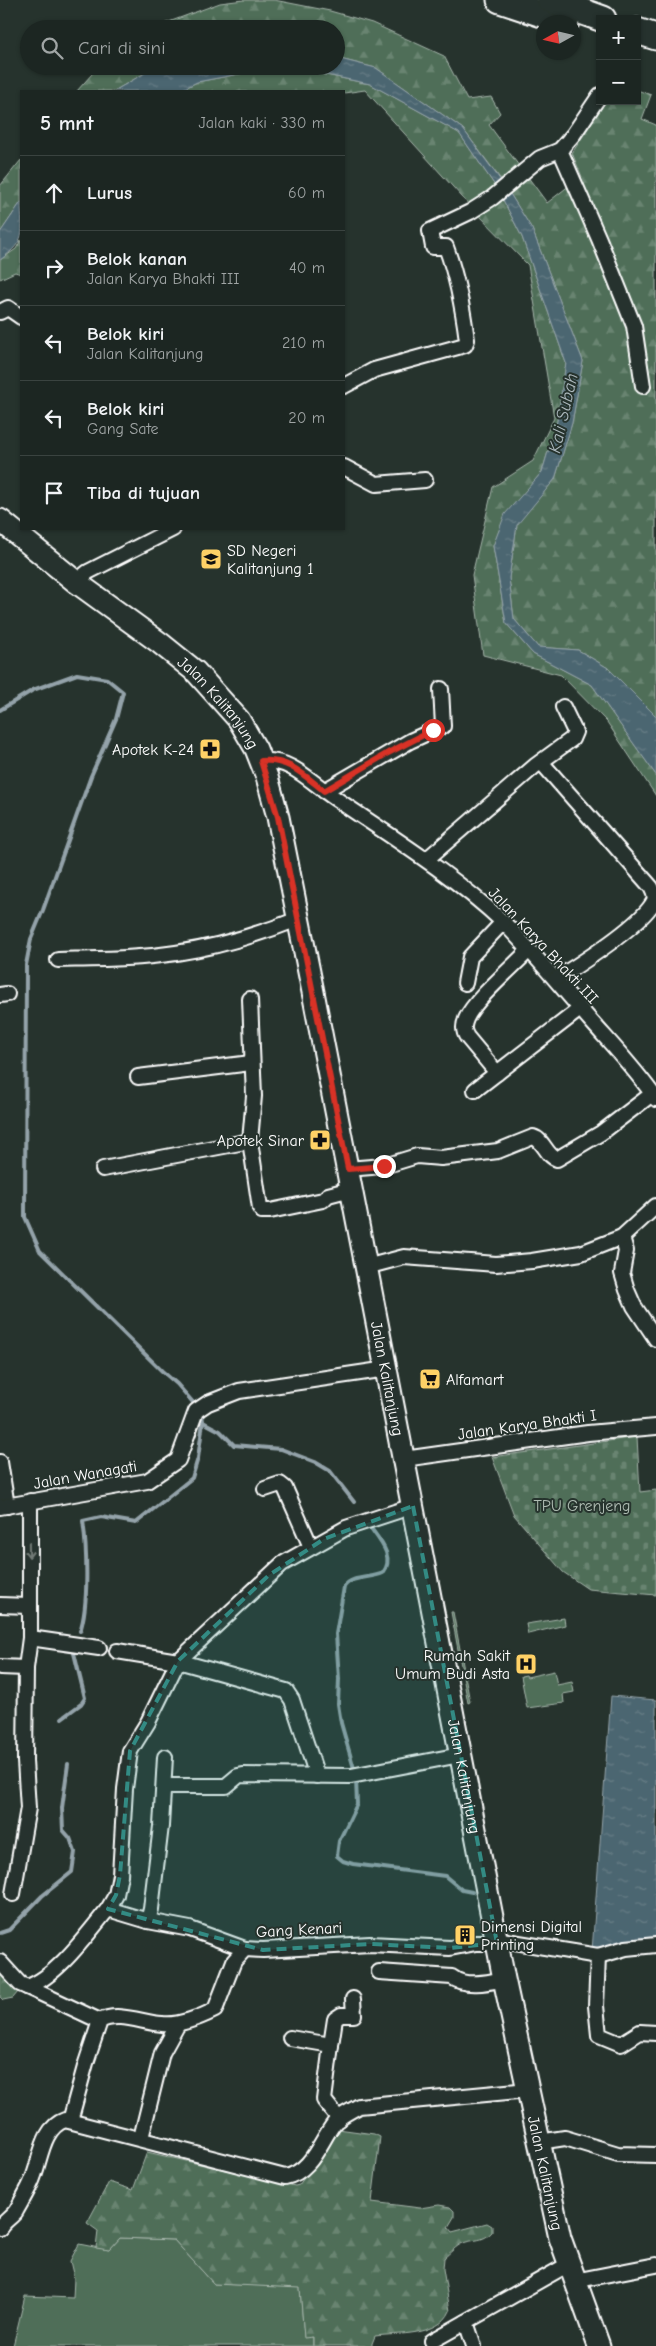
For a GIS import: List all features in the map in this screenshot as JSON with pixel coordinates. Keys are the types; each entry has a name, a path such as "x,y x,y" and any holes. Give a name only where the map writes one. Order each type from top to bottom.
{"highway":[{"path":"500,0 545,15"},
{"path":"550,0 596,16"},
{"path":"581,27 596,33"},
{"path":"641,32 656,37"},
{"path":"641,48 656,54"}],"main road":[{"name":"Jalan Kalitanjung","path":"0,520 76,582 160,642 196,672 239,720 261,761 278,817 387,1368 504,1979 553,2208 571,2273 598,2346"}],"street":[{"path":"345,385 374,370 465,345 467,340 458,289 447,248 432,247 429,233 434,228 470,212 492,198 540,158 560,150 573,136 596,101"},
{"path":"560,150 599,238 634,326 643,386"},
{"path":"0,312 8,308 20,316"},
{"path":"345,468 376,484 424,480"},
{"path":"76,582 88,572 171,530"},
{"path":"324,791 410,741 443,726 441,689"},
{"path":"427,859 541,762 575,736 563,707"},
{"name":"Jalan Karya Bhakti III","path":"261,761 274,760 286,763 324,791 427,859 503,922 556,979 654,1096"},
{"path":"541,762 641,875 655,895 655,900 647,910 622,933 556,979"},
{"path":"58,960 114,959 178,953 264,932 298,919"},
{"path":"465,983 470,957 503,922"},
{"path":"497,1073 464,1032 466,1018 529,950"},
{"path":"250,999 251,1063 254,1096 250,1140 262,1211 323,1200 328,1195 352,1190"},
{"path":"475,1090 580,1009"},
{"path":"138,1077 251,1063"},
{"path":"348,1169 384,1166 417,1156 434,1158 498,1150 533,1137 537,1138 552,1157 557,1158 601,1133 654,1096"},
{"path":"103,1170 250,1140"},
{"path":"366,1267 404,1257 496,1264 532,1261 581,1253 622,1237 656,1206"},
{"path":"622,1237 626,1251 622,1272 627,1290 634,1306 656,1339"},
{"name":"Jalan Wanagati","path":"4,1506 147,1481 178,1460 196,1411 208,1403 239,1391 387,1368"},
{"name":"Jalan Karya Bhakti I","path":"404,1459 588,1433 656,1427"},
{"path":"0,1462 4,1506"},
{"path":"265,1489 280,1484 285,1488 311,1547"},
{"path":"13,1894 28,1808 25,1762 26,1668 30,1638 30,1501"},
{"path":"27,1988 34,1985 65,1960 108,1908 116,1895 120,1875 125,1789 130,1751 148,1722 178,1661 282,1564 346,1528 413,1506"},
{"path":"0,1605 29,1606"},
{"path":"30,1638 98,1648"},
{"path":"117,1652 178,1661 288,1692 317,1776"},
{"path":"0,1667 26,1668"},
{"path":"165,1786 226,1786 243,1775 355,1775 460,1755"},
{"path":"148,1921 152,1908 165,1786 165,1757"},
{"path":"108,1908 148,1921 190,1929 245,1949"},
{"name":"Gang Kenari","path":"100,2021 114,2017 162,2024 178,2024 215,2010 234,1961 245,1949 263,1950 370,1944 450,1948 497,1941 598,1956"},
{"path":"656,1945 626,1948 598,1956 596,2006 600,2035 621,2044 640,2032 656,2033"},
{"path":"0,1962 20,1984 100,2021 70,2121"},
{"path":"380,1972 452,1977 458,1982 474,1983 504,1979"},
{"path":"339,2119 324,2100 335,2019 341,2015 354,2015 353,1998"},
{"path":"141,2138 162,2053 178,2024"},
{"path":"290,2038 331,2045"},
{"path":"0,2228 6,2219 14,2213 32,2182 49,2133 56,2123 65,2120 285,2176 295,2175 315,2154 339,2119 359,2106 528,2090"},
{"path":"539,2142 565,2138 618,2154 656,2155"},
{"path":"432,2341 466,2322 571,2273 656,2265"},
{"path":"466,2322 474,2346"}],"highlighted area":[{"path":"413,1506 497,1943 450,1948 370,1944 263,1950 108,1909 116,1895 120,1875 130,1751 178,1661 269,1575 324,1539"}],"green space":[{"path":"244,0 274,0 330,11 372,23 444,56 467,100 491,97 500,113 489,125 522,170 505,185 463,129 376,68 345,60 345,20 174,20 220,3"},
{"path":"91,75 142,75 116,90 78,90"},
{"path":"234,75 326,75 370,84 459,133 498,190 472,208 365,90 345,93 345,90 181,90 197,82"},
{"path":"641,91 651,95 642,119 656,125 656,716 608,668 578,650 538,647 514,619 509,578 517,524 555,479 572,423 583,361 532,229 507,189 525,173 547,203 570,185 594,235 631,327 641,388 646,389 641,335 605,246 604,238 577,181 582,177 572,153 603,105 641,105"},
{"path":"20,161 20,203 0,233 0,186"},
{"path":"500,194 522,237 566,363 557,421 542,472 506,514 493,546 506,623 533,654 592,685 656,775 656,796 607,722 561,675 483,655 472,575 493,487 533,461 554,418 528,265 475,211"},
{"path":"20,242 20,274 15,272 0,279 0,260 16,249"},
{"name":"TPU Grenjeng","path":"637,1437 640,1492 656,1490 656,1595 588,1589 563,1572 514,1515 492,1457"},
{"path":"451,1612 453,1612 470,1702 468,1703"},
{"path":"564,1618 565,1625 528,1634 526,1624"},
{"path":"554,1671 557,1685 572,1682 574,1692 563,1694 564,1703 527,1708 521,1676 526,1675 527,1677"},
{"path":"0,1968 18,1992 13,1998 3,2000 0,1997"},
{"path":"338,2129 374,2134 380,2137 372,2202 420,2208 439,2205 450,2207 454,2211 454,2217 448,2227 452,2232 487,2223 492,2226 492,2232 489,2235 482,2239 460,2244 444,2258 443,2269 450,2311 445,2319 427,2330 375,2336 371,2346 313,2346 313,2337 304,2338 300,2288 214,2284 174,2240 120,2238 109,2250 96,2248 98,2231 87,2223 109,2182 133,2190 147,2152 295,2186 299,2185"},
{"path":"120,2238 174,2240 214,2284 300,2287 304,2337 313,2337 313,2346 13,2346 25,2296 73,2298 74,2278 70,2261 79,2244 109,2250"}],"water":[{"name":"Kali Subah","path":"345,60 376,68 463,129 507,189 532,229 583,361 572,423 555,479 517,525 509,578 514,619 538,647 578,650 608,668 656,716 656,775 592,685 533,654 506,623 493,546 505,514 542,472 557,421 566,363 522,237 498,190 459,133 370,84 326,75 345,75"},
{"path":"142,75 234,75 197,82 181,90 116,90"},
{"path":"20,203 19,241 0,260 0,233"},
{"path":"611,1696 656,1700 656,1940 592,1951"}],"waterway":[{"path":"0,710 33,690 77,674 107,679 123,692 116,719 91,776 31,939 26,965 25,1217 40,1251 177,1384 197,1407"},
{"path":"80,1631 86,1592 83,1521 101,1517 136,1523 192,1478 198,1458 203,1422 202,1412"},
{"path":"203,1422 220,1431 234,1445 281,1449 315,1462 330,1471 354,1502"},
{"path":"355,1772 341,1723 338,1704 339,1679 336,1634 344,1587 347,1583 356,1579 383,1573 386,1567 387,1554 368,1524"},
{"path":"62,1718 81,1704 85,1698 73,1649"},
{"path":"0,1933 9,1930 42,1896 72,1872 75,1852 70,1838 63,1830 62,1808 68,1764"},
{"path":"356,1779 357,1804 339,1841 337,1856 343,1861 353,1864 445,1876 462,1890 472,1892"}],"place":[{"name":"SD Negeri Kalitanjung 1","path":"211,559"},
{"name":"Apotek K-24","path":"210,749"},
{"name":"Apotek Sinar","path":"320,1140"},
{"name":"Alfamart","path":"430,1379"},
{"name":"Rumah Sakit Umum Budi Asta","path":"526,1664"},
{"name":"Dimensi Digital Printing","path":"465,1935"}],"route":[{"path":"384,1166 348,1169 278,817 261,761 274,760 286,763 324,791 388,753 433,730"}]}
